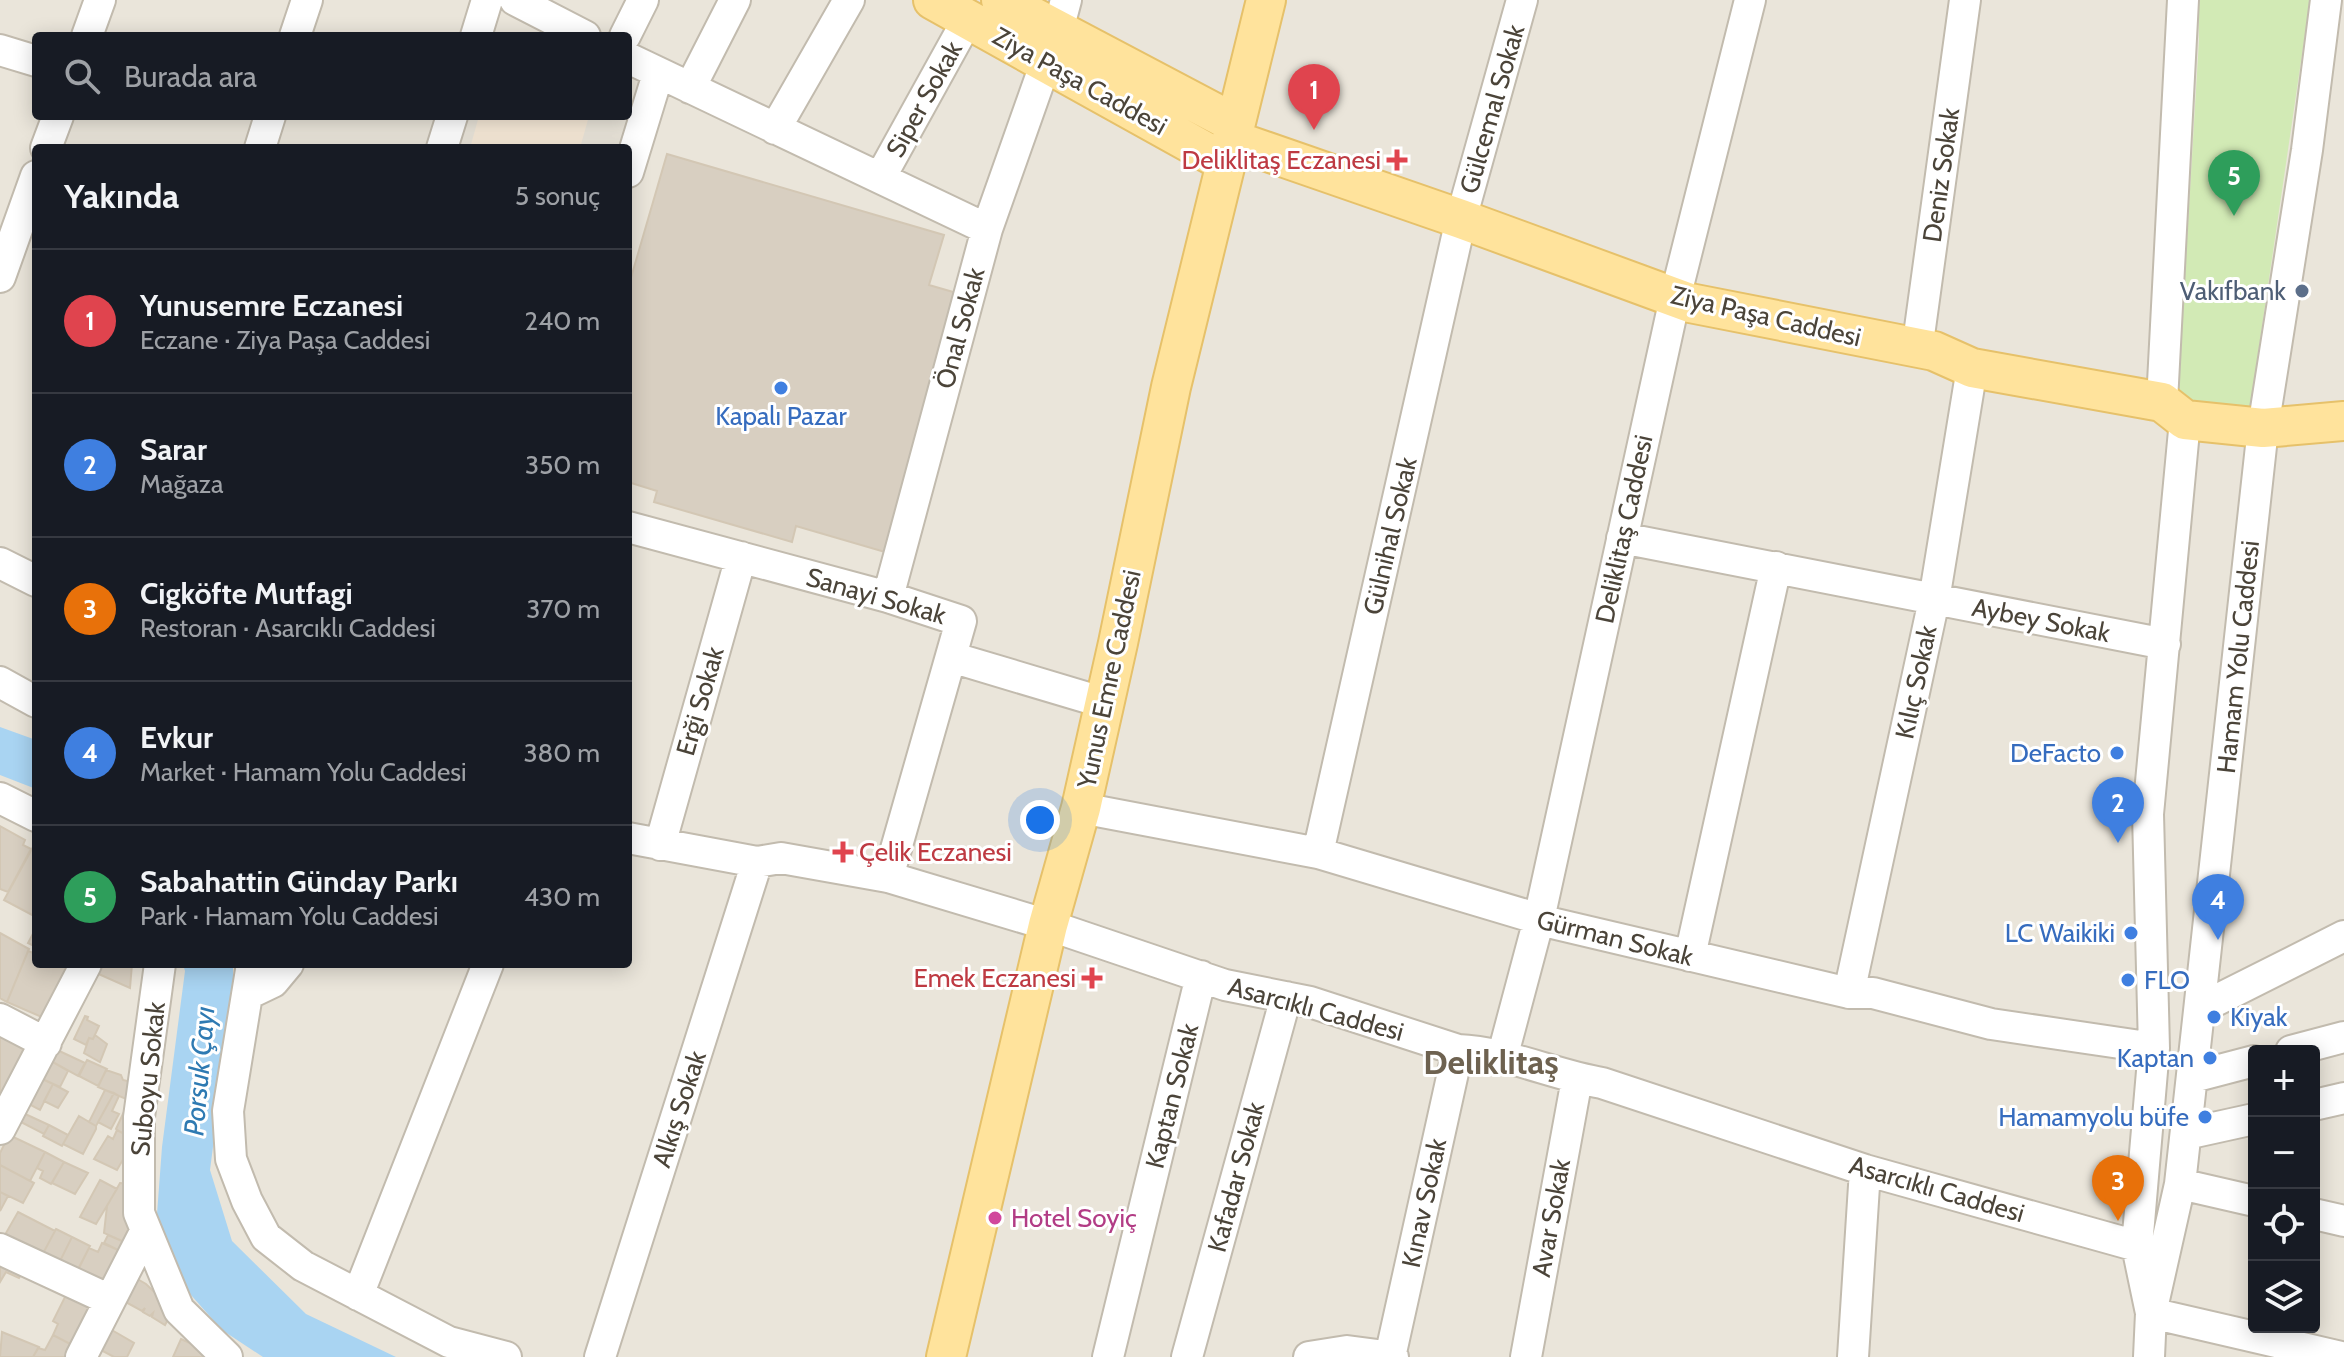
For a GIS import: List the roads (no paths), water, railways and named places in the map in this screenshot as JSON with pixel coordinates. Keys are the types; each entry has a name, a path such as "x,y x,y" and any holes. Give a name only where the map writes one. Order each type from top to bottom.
{"main road":[{"name":"Ziya Paşa Caddesi","path":"933,0 968,19 1057,31"},
{"name":"Ziya Paşa Caddesi","path":"1001,0 1057,31 1231,142 1461,219 1675,298 1917,350 1934,351 1972,368 2174,411 2264,418"},
{"name":"Yunus Emre Caddesi","path":"946,1357 1048,925 1081,808 1171,387 1266,0"},
{"path":"2264,418 2344,397"},
{"path":"2264,418 2344,421"}],"street":[{"path":"88,32 100,0"},
{"path":"296,32 307,0"},
{"path":"477,32 487,0"},
{"path":"627,32 643,0"},
{"path":"690,88 735,0"},
{"path":"775,129 849,0"},
{"name":"Gülcemal Sokak","path":"1461,219 1522,0"},
{"name":"Deliklitaş Caddesi","path":"1502,1058 1539,919 1675,298 1750,0"},
{"name":"Deniz Sokak","path":"1917,350 1965,0"},
{"name":"Hamam Yolu Caddesi","path":"2151,1313 2137,1246 2154,1048 2148,814 2165,644 2174,411 2183,0"},
{"name":"Hamam Yolu Caddesi","path":"2149,1357 2151,1313 2180,1184 2264,418 2307,150 2326,0"},
{"path":"521,1 578,32"},
{"name":"Siper Sokak","path":"880,178 968,19"},
{"name":"Önal Sokak","path":"888,597 987,229 1057,31"},
{"path":"0,50 32,60"},
{"path":"632,60 987,229"},
{"path":"632,159 658,74"},
{"path":"48,144 56,120"},
{"path":"261,144 269,120"},
{"path":"443,144 451,120"},
{"path":"0,277 32,187"},
{"name":"Gülnihal Sokak","path":"1318,853 1461,219"},
{"name":"Kılıç Sokak","path":"1849,993 1934,600 1972,368"},
{"name":"Sanayi Sokak","path":"632,528 888,597 961,621 888,877"},
{"name":"Aybey Sokak","path":"1622,538 2165,644"},
{"name":"Erği Sokak","path":"660,845 741,557"},
{"path":"0,563 32,579"},
{"path":"1690,956 1776,567"},
{"path":"951,657 1105,703"},
{"path":"0,682 32,700"},
{"path":"0,798 32,814"},
{"name":"Gürman Sokak","path":"1081,808 1318,853 1539,919 1849,993 1873,993 1991,1024 2154,1048"},
{"name":"Asarcıklı Caddesi","path":"632,839 757,862 781,858 888,877 1048,925 1225,985 1286,997 1458,1050 1483,1051 1577,1079 1602,1083 1865,1170 2137,1246"},
{"name":"Alkış Sokak","path":"600,1357 757,862"},
{"path":"2201,1008 2344,936"},
{"path":"0,1129 84,968"},
{"name":"Suboyu Sokak","path":"159,968 139,1117 139,1213 179,1310 225,1356"},
{"path":"285,968 273,982 250,979 228,1111 231,1159 247,1201 266,1237 303,1266 449,1342 506,1357"},
{"path":"351,1292 486,968"},
{"name":"Kaptan Sokak","path":"1108,1357 1201,976"},
{"name":"Kafadar Sokak","path":"1187,1357 1286,997"},
{"path":"0,1019 46,1043"},
{"path":"2314,1045 2344,1037"},
{"name":"Kınav Sokak","path":"1392,1357 1458,1050"},
{"path":"2193,1077 2248,1063"},
{"name":"Avar Sokak","path":"1526,1357 1577,1079"},
{"path":"2320,1104 2344,1098"},
{"path":"2186,1134 2248,1120"},
{"path":"1853,1357 1865,1170"},
{"path":"2180,1184 2248,1200"},
{"path":"2320,1215 2344,1221"},
{"path":"81,1357 146,1230"},
{"path":"0,1249 110,1300"},
{"path":"2151,1313 2260,1347 2341,1357"},
{"path":"1309,1357 1347,1351 1392,1357"}],"water":[{"path":"0,727 32,739 32,787 0,775"},
{"name":"Porsuk Çayı","path":"184,968 233,968 233,992 210,1170 232,1241 306,1314 396,1357 263,1357 222,1330 183,1286 157,1214 162,1147"}],"place":[{"name":"Yunusemre Eczanesi","path":"1314,130"},
{"name":"Deliklitaş Eczanesi","path":"1397,160"},
{"name":"Sabahattin Günday Parkı","path":"2234,216"},
{"name":"Vakıfbank","path":"2302,291"},
{"name":"Kapalı Pazar","path":"781,388"},
{"name":"DeFacto","path":"2117,753"},
{"name":"Sarar","path":"2118,843"},
{"name":"Çelik Eczanesi","path":"843,852"},
{"name":"LC Waikiki","path":"2131,933"},
{"name":"Evkur","path":"2218,940"},
{"name":"Emek Eczanesi","path":"1092,978"},
{"name":"FLO","path":"2128,980"},
{"name":"Kiyak","path":"2214,1017"},
{"name":"Kaptan","path":"2210,1058"},
{"name":"Hamamyolu büfe","path":"2205,1117"},
{"name":"Hotel Soyiç","path":"995,1218"},
{"name":"Cigköfte Mutfagi","path":"2118,1221"}],"district":[{"name":"Deliklitaş","path":"1491,1062"}]}
